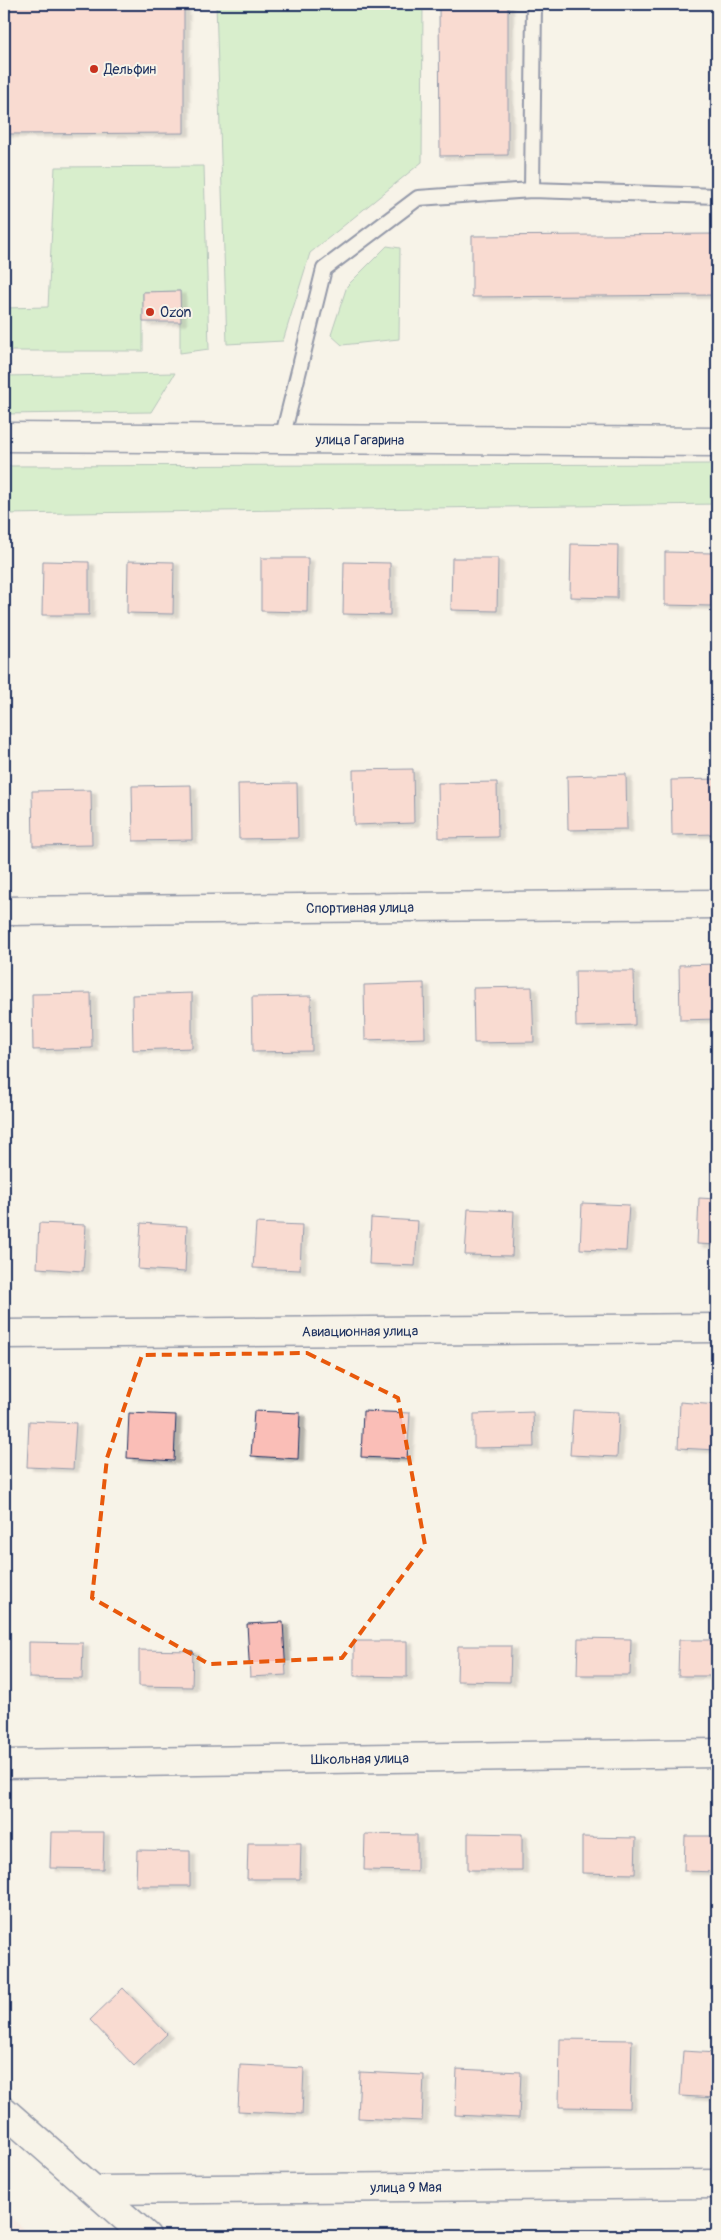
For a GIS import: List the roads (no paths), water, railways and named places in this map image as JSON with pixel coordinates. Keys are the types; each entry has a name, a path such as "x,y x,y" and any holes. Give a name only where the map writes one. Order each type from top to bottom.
{"street":[{"name":"улица Гагарина","path":"4,437 717,442"},
{"name":"Спортивная улица","path":"4,911 717,904"},
{"name":"Авиационная улица","path":"4,1334 717,1328"},
{"name":"Школьная улица","path":"4,1764 717,1753"},
{"path":"4,2111 146,2236"},
{"name":"улица 9 Мая","path":"95,2190 717,2184"}],"lane":[{"path":"532,190 534,4"},
{"path":"282,439 324,269 418,198 532,190 717,196"}],"place":[{"name":"Дельфин","path":"94,69"},
{"name":"Ozon","path":"150,312"}]}
